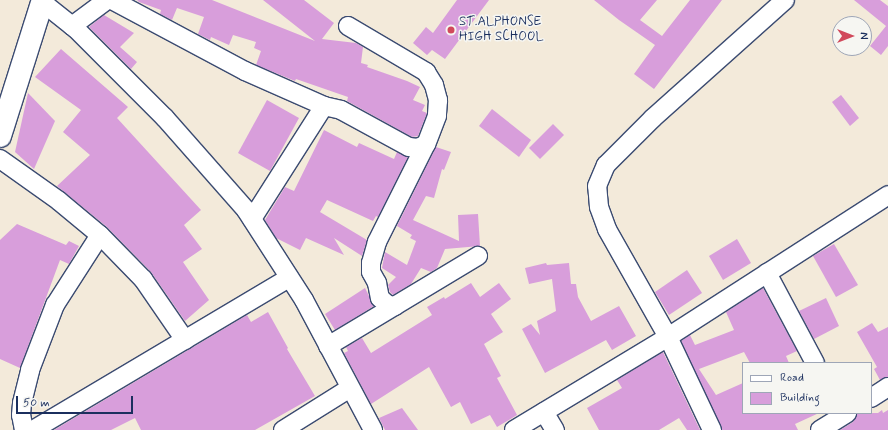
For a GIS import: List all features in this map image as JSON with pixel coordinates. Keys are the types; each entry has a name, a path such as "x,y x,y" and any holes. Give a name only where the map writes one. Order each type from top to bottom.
{"street":[{"path":"72,26 107,0"},
{"path":"112,0 245,71 324,106 341,110 409,147 418,148 426,144"},
{"path":"712,430 668,337 607,229 599,207 597,186 606,165 653,118 785,0"},
{"path":"2,124 42,1 72,26 165,118 252,219 304,300 373,430"},
{"path":"348,26 426,72 434,85 438,100 437,116 426,144 376,242 371,263 371,272 377,283 380,298 388,305 395,306"},
{"path":"252,219 324,106"},
{"path":"0,159 60,201 100,235 143,279 185,340"},
{"path":"514,430 668,337 888,195"},
{"path":"24,430 21,415 22,403 30,370 55,305 100,235"},
{"path":"328,346 478,256"},
{"path":"767,273 814,362"},
{"path":"33,430 289,278"},
{"path":"872,397 888,387"},
{"path":"283,430 350,388"},
{"path":"544,412 555,430"},
{"path":"820,430 844,414"}],"building":[{"path":"137,0 212,0 315,41 263,0 304,0 334,23 322,39 356,43 363,47 361,63 368,65 367,67 420,87 413,100 425,105 422,111 427,113 418,136 412,137 347,101 348,97 296,79 295,81 256,65 261,51 254,48 256,42 233,35 229,45 211,37 210,40 198,34 204,17 177,8 172,20 160,14 161,10"},
{"name":"ST.ALPHONSE HIGH SCHOOL","path":"457,0 489,0 445,59 432,50 427,55 413,43 426,27 433,33"},
{"path":"594,0 657,0 640,20 662,36 690,0 722,0 654,89 634,74 655,45 619,20"},
{"path":"854,0 880,0 888,6 888,46 881,55 872,48 872,44 886,26"},
{"path":"104,15 134,33 120,47 137,62 131,69 89,27"},
{"path":"61,49 128,107 117,118 201,210 184,225 202,249 183,262 209,300 185,321 151,272 107,227 57,186 90,155 63,132 81,110 35,77"},
{"path":"28,93 55,121 34,169 15,152"},
{"path":"841,95 859,118 850,126 832,102"},
{"path":"267,100 299,118 270,171 238,153"},
{"path":"492,109 531,140 519,157 479,126"},
{"path":"553,124 564,135 540,159 529,148"},
{"path":"324,130 357,147 359,143 394,159 397,152 408,157 378,217 376,216 373,221 327,200 320,212 367,240 362,256 334,238 344,255 306,238 300,250 276,238 265,220 285,187 294,191"},
{"path":"436,147 451,152 444,170 442,169 434,198 426,196 413,220 459,241 458,215 478,214 480,246 445,249 437,268 431,272 421,268 411,284 393,295 390,292 388,285 396,277 382,268 385,252 407,265 416,241 410,238 412,235 397,226"},
{"path":"17,224 66,245 69,241 79,246 69,264 60,260 20,368 0,359 0,240"},
{"path":"737,239 751,263 723,280 709,256"},
{"path":"834,244 858,285 836,297 813,256"},
{"path":"546,263 547,265 569,263 571,284 576,284 578,297 591,321 619,306 636,336 612,350 606,340 545,373 522,329 531,324 540,335 537,321 556,311 552,279 529,284 525,268"},
{"path":"687,270 702,293 669,315 655,292"},
{"path":"471,283 480,297 499,283 511,299 491,314 503,332 484,344 501,376 497,378 517,415 497,427 490,415 471,424 460,402 451,407 429,367 371,404 344,353 348,351 346,347 362,338 371,353 432,315 427,307 444,297 445,299"},
{"path":"365,288 374,306 335,330 325,314"},
{"path":"763,288 797,351 786,356 789,362 749,362 744,352 699,369 716,395 742,383 742,414 817,414 795,424 798,430 722,430 681,341 690,335 695,345 734,330 726,312"},
{"path":"826,298 839,326 814,339 799,311"},
{"path":"268,312 288,348 287,349 315,396 255,430 141,430 135,418 111,430 54,430 247,315 251,322"},
{"path":"872,323 878,332 888,327 888,377 880,380 874,369 877,367 857,332"},
{"path":"663,352 700,430 687,430 679,418 659,430 599,430 587,408 622,388 617,380"},
{"path":"402,408 418,430 385,430 379,418"},
{"path":"882,410 883,413 888,410 888,430 840,430 853,422 857,414 878,413"}],"place":[{"name":"ST.ALPHONSE HIGH SCHOOL","path":"451,30"}]}
